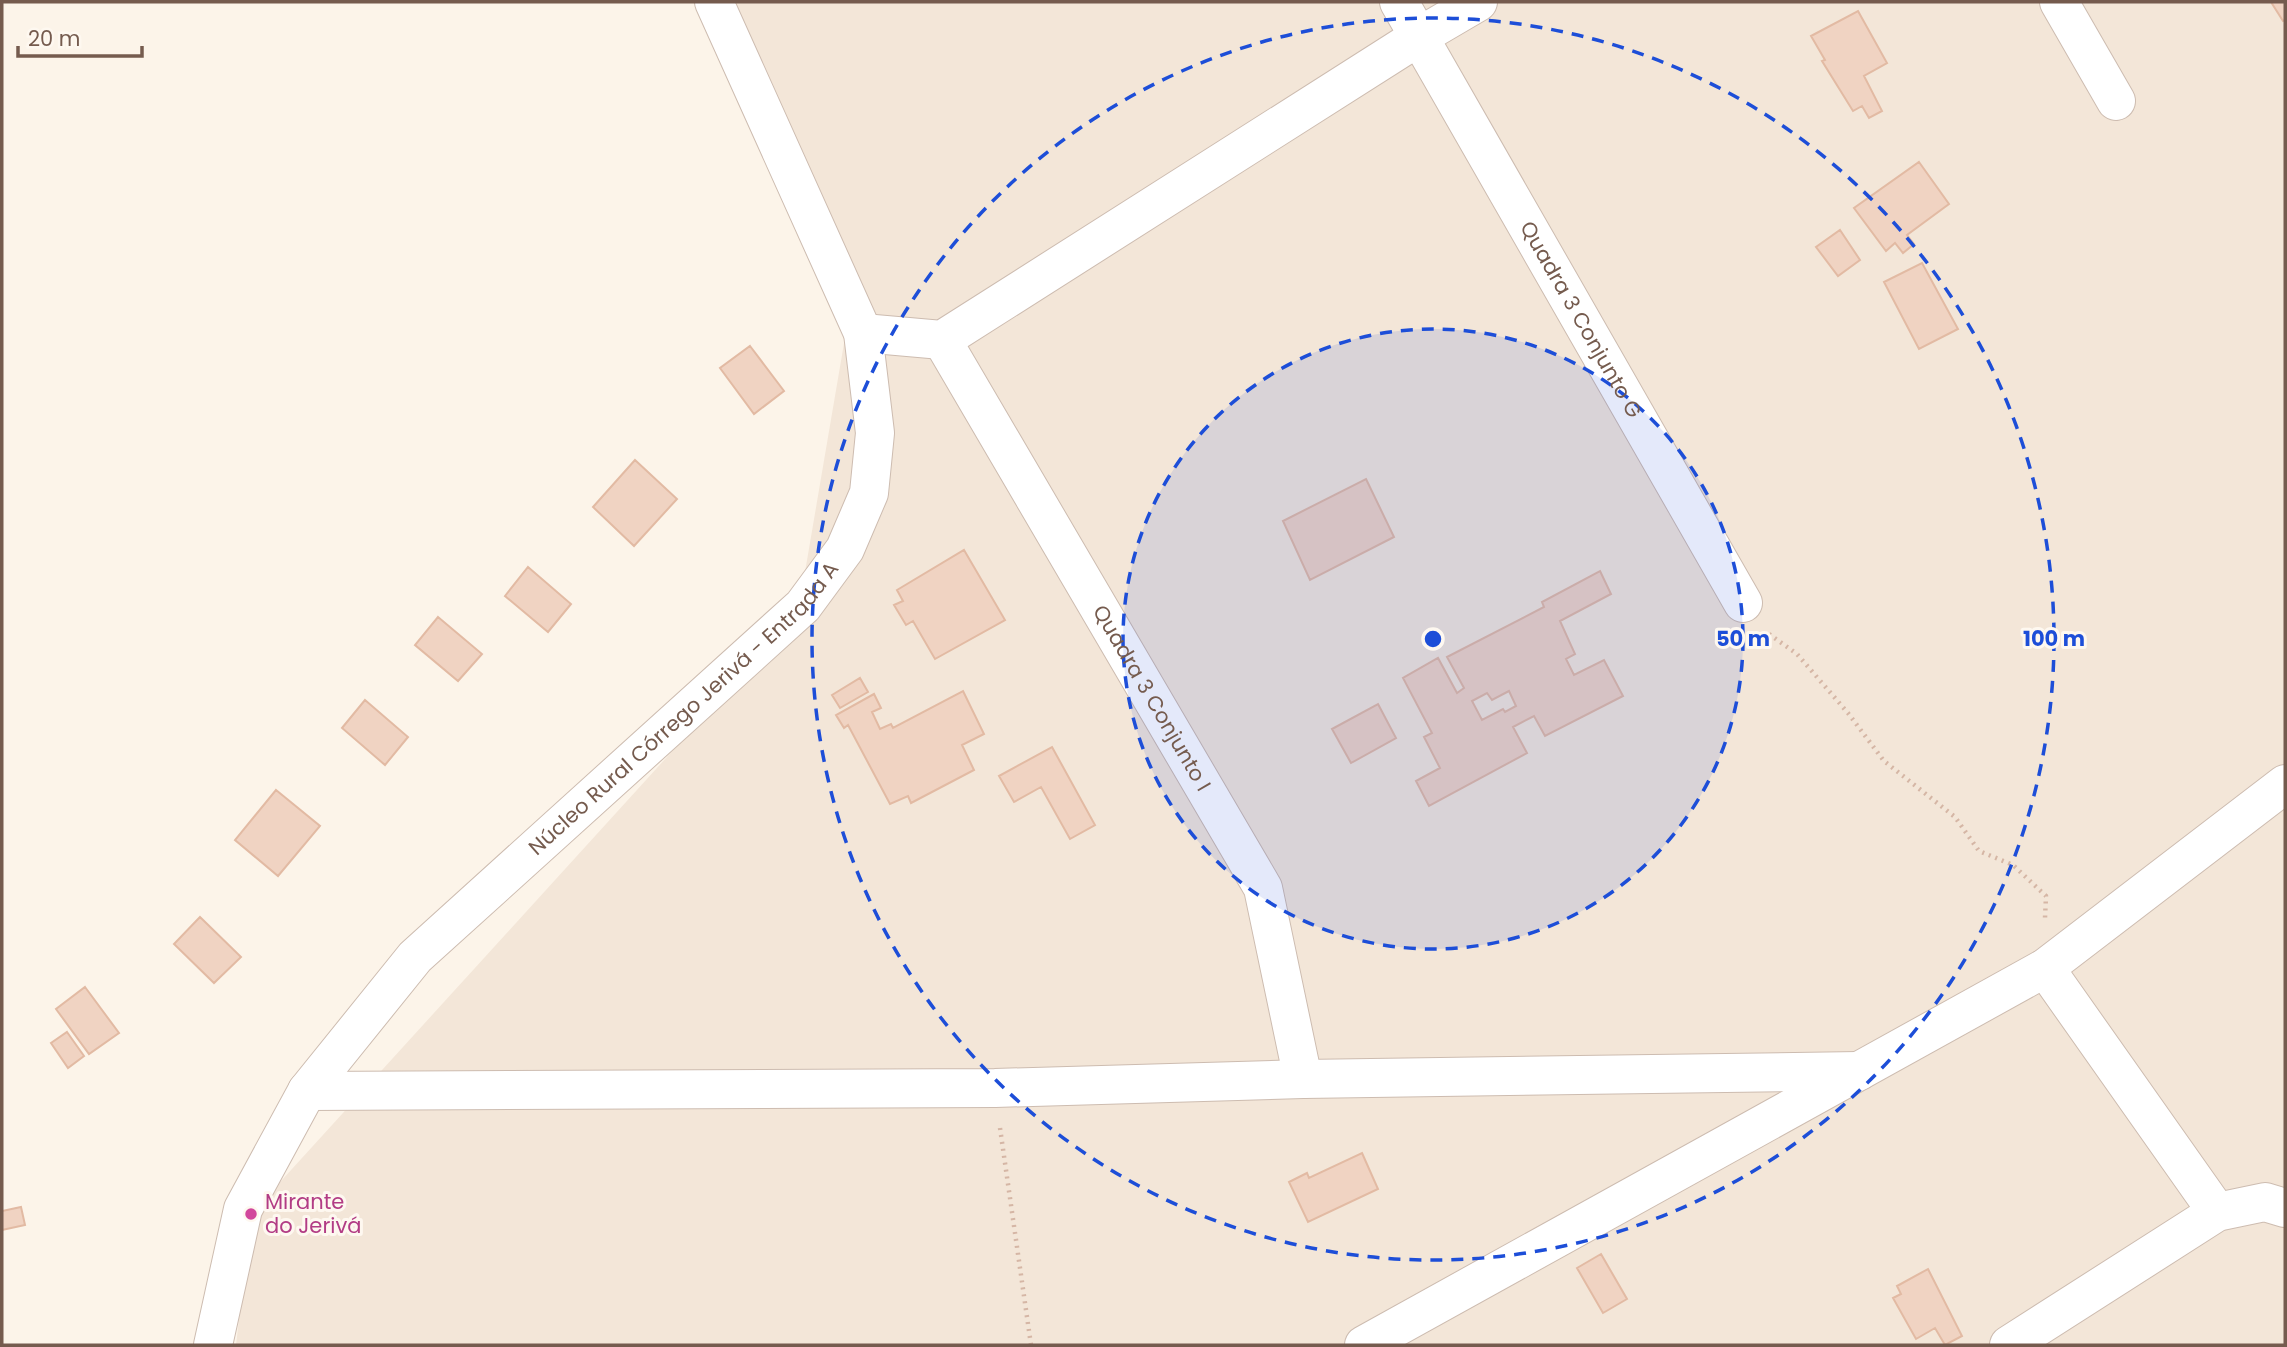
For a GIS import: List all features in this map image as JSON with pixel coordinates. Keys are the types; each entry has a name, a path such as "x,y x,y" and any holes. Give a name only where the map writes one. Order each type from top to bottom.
{"street":[{"name":"Núcleo Rural Córrego Jerivá - Entrada A","path":"214,1345 243,1209 307,1091 415,957 803,606 845,549 869,493 875,433 863,333 714,2"},
{"name":"Quadra 3 Conjunto G","path":"1399,2 1743,603"},
{"path":"863,333 942,340 1420,36 1478,2"},
{"path":"2059,2 2116,101"},
{"name":"Quadra 3 Conjunto I","path":"942,340 1263,888 1303,1079"},
{"path":"1364,1345 2045,968 2285,784"},
{"path":"2045,968 2217,1212"},
{"path":"307,1091 995,1088 1303,1079 1859,1071"},
{"path":"2009,1345 2217,1212 2265,1202 2285,1208"}],"path":[{"path":"1743,603 1770,634 1797,654 1848,713 1884,761 1955,817 1979,851 2013,865 2046,897 2045,968"},
{"path":"995,1088 1031,1345"}],"shaded area":[{"path":"720,2 2285,2 2285,1345 236,1345 251,1214 798,613 849,314"}],"building":[{"path":"2271,2 2285,2 2285,20 2283,21"},
{"path":"1858,11 1887,63 1864,76 1882,111 1869,118 1862,106 1853,111 1822,61 1825,60 1811,36"},
{"path":"1919,162 1949,204 1907,235 1914,244 1903,253 1895,243 1886,251 1854,208"},
{"path":"1840,230 1860,260 1838,276 1816,247"},
{"path":"1922,263 1958,329 1919,349 1884,282"},
{"path":"750,346 784,391 754,414 720,368"},
{"path":"635,460 677,499 634,546 593,507"},
{"path":"1366,479 1394,537 1310,580 1283,521"},
{"path":"964,550 1005,620 935,659 913,621 906,625 894,605 903,601 897,590"},
{"path":"528,567 571,604 548,632 505,596"},
{"path":"1600,571 1611,594 1560,621 1575,654 1566,659 1574,675 1604,660 1623,696 1545,736 1534,716 1513,727 1527,753 1429,806 1416,781 1440,768 1424,737 1432,733 1403,678 1438,658 1457,693 1464,688 1447,657 1544,607 1542,602","holes":["1509,691 1516,706 1505,712 1503,709 1482,720 1472,701 1487,693 1492,700"]},
{"path":"438,617 482,654 458,681 415,645"},
{"path":"860,678 868,692 840,708 832,695"},
{"path":"963,691 984,734 962,745 974,770 911,803 908,796 890,804 848,725 844,728 836,715 874,694 881,708 872,712 880,729 891,724 893,728"},
{"path":"365,700 408,737 385,765 342,728"},
{"path":"1378,704 1396,738 1351,763 1332,729"},
{"path":"1052,747 1095,825 1070,839 1041,787 1014,802 999,776"},
{"path":"276,790 320,826 278,876 235,840"},
{"path":"200,917 241,957 214,983 174,944"},
{"path":"85,987 119,1033 89,1054 56,1009"},
{"path":"67,1032 84,1056 68,1068 51,1043"},
{"path":"1362,1153 1378,1189 1308,1222 1289,1182 1307,1173 1309,1178"},
{"path":"21,1207 25,1225 2,1230 2,1211"},
{"path":"1601,1254 1627,1299 1603,1313 1577,1268"},
{"path":"1928,1269 1962,1336 1945,1345 1935,1328 1916,1339 1893,1298 1901,1294 1897,1286"}],"place":[{"name":"Mirante do Jerivá","path":"251,1214"}]}
